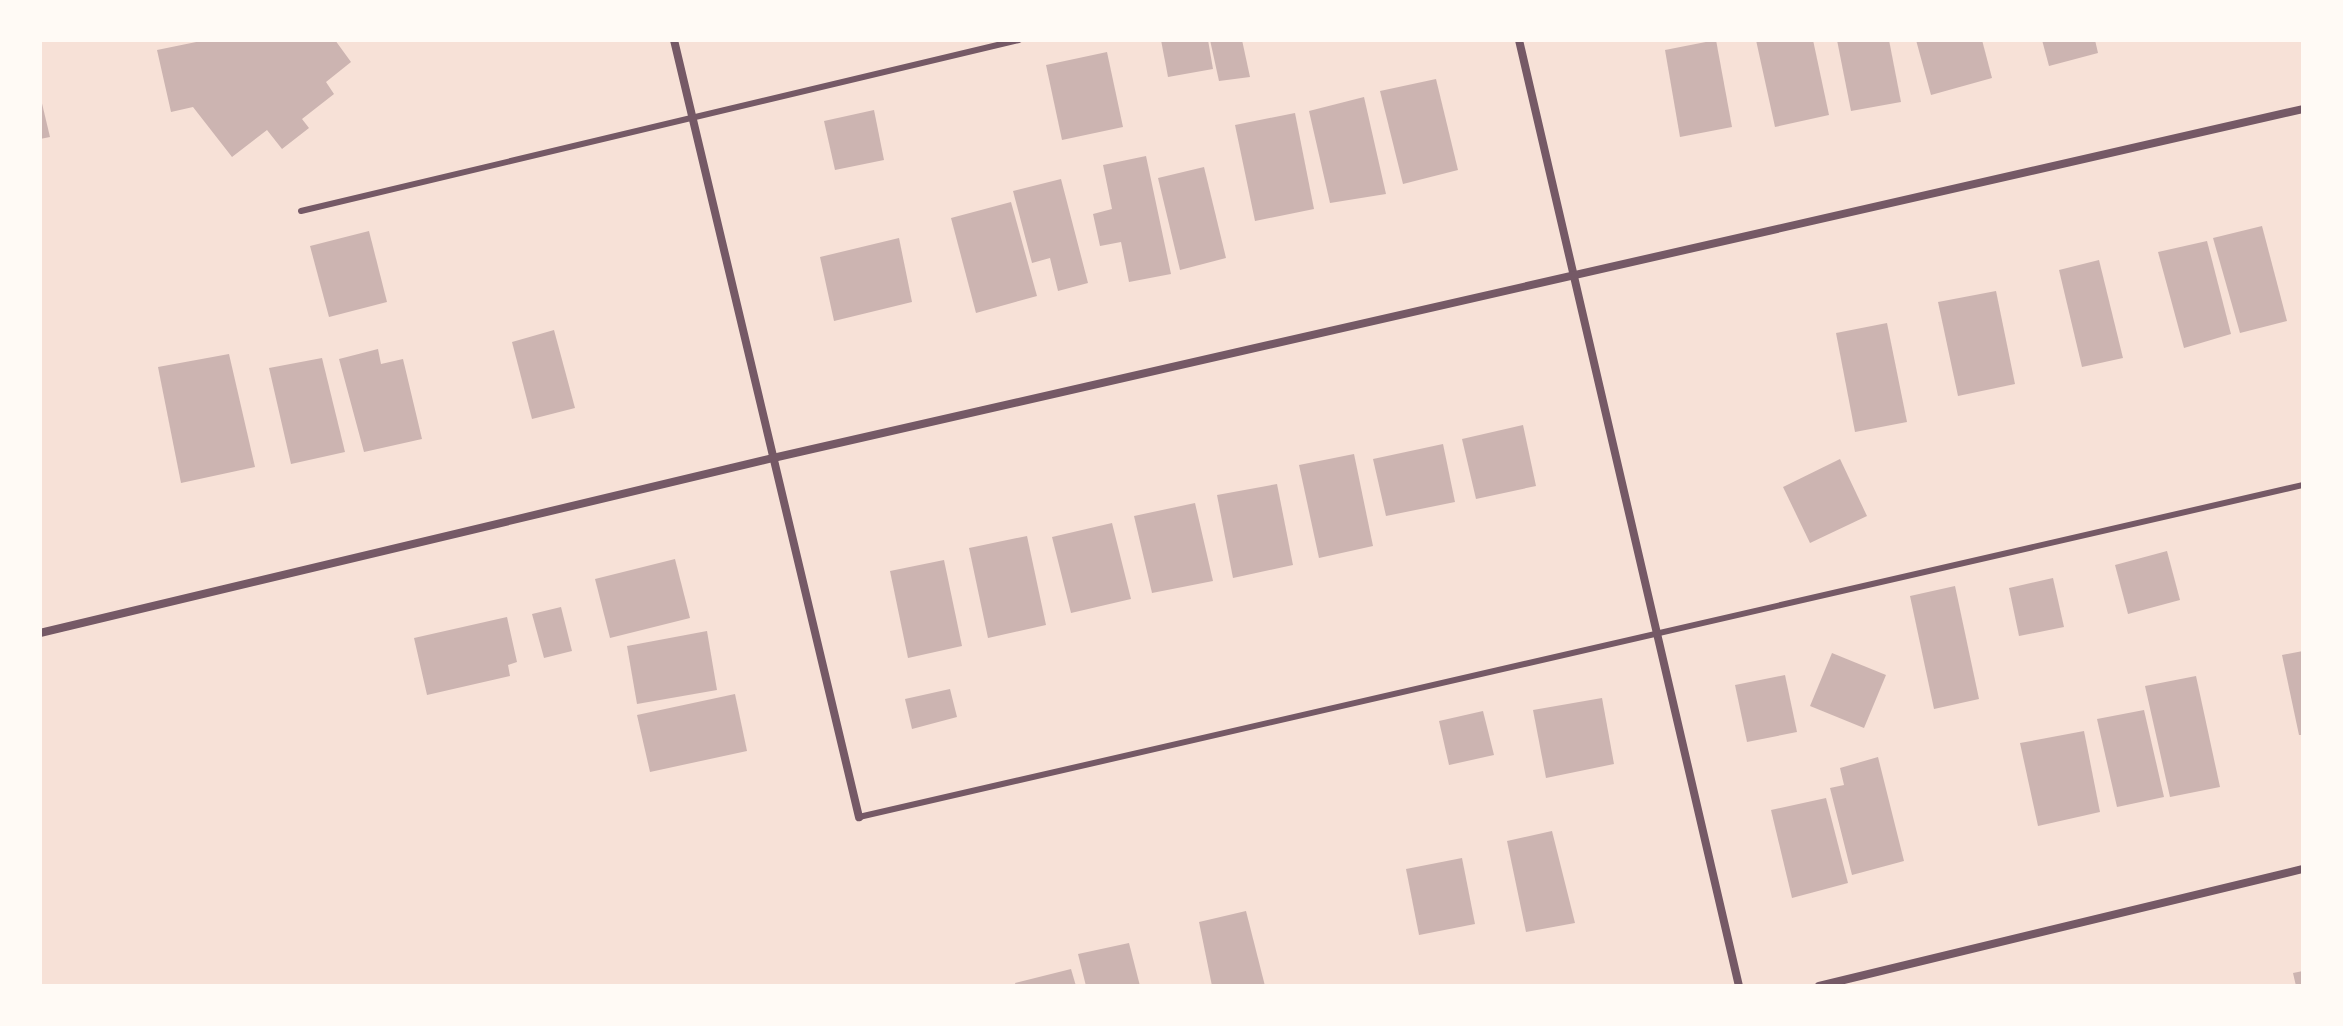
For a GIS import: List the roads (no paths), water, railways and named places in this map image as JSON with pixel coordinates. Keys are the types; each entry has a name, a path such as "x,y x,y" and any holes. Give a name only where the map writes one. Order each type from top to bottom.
{"street":[{"path":"674,40 859,817"},
{"path":"1519,40 1577,275 1655,638 1739,986"},
{"path":"40,633 773,458 2303,109"},
{"path":"1819,986 2303,869"}],"lane":[{"path":"301,211 1019,40"},
{"path":"859,817 1655,638 2303,485"}]}
